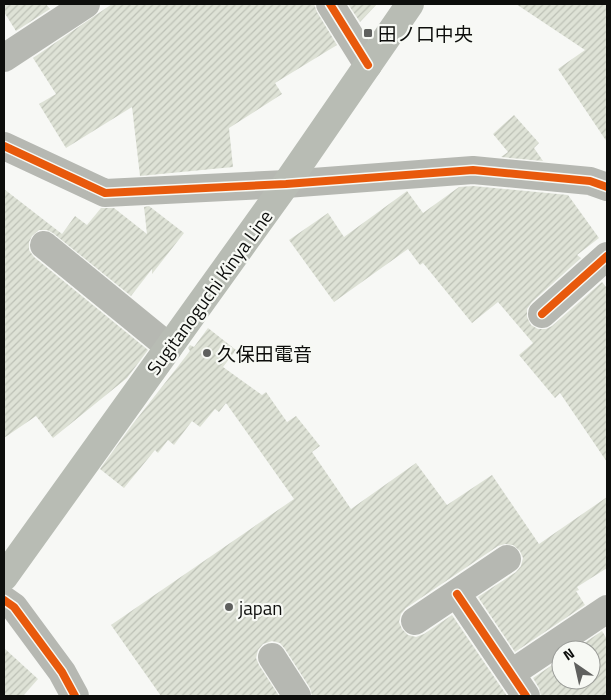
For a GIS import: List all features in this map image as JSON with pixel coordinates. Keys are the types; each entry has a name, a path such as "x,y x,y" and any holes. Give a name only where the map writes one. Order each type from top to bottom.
{"main road":[{"name":"Sugitanoguchi Kinya Line","path":"4,577 286,184 410,4"}],"street":[{"path":"4,58 86,4"},
{"path":"330,4 368,65"},
{"path":"4,146 105,193 286,184 473,170 590,181 607,187"},
{"path":"44,245 169,346"},
{"path":"542,314 607,256"},
{"path":"415,621 507,559"},
{"path":"457,594 526,696"},
{"path":"4,600 14,607 62,672 76,696"},
{"path":"512,673 606,601"},
{"path":"272,657 297,696"}],"building":[{"path":"4,4 46,4 50,9 16,31 4,12"},
{"path":"112,4 314,4 337,45 275,83 282,94 229,128 233,167 140,176 132,107 66,148 39,104 56,94 33,58"},
{"path":"348,4 377,4 360,22"},
{"path":"516,4 607,4 607,142 558,69 585,50"},
{"path":"514,115 539,143 534,148 543,161 501,157 508,152 493,134"},
{"path":"473,186 568,195 599,238 577,255 581,258 532,302 527,309 527,317 531,325 538,329 546,329 552,326 602,282 607,288 607,462 560,393 555,398 519,355 533,343 498,302 472,323 423,263 420,265 408,249 334,302 289,240 328,213 344,237 407,191 423,213 459,187"},
{"path":"4,189 62,234 75,216 87,225 101,208 114,208 147,234 144,207 149,206 184,233 152,274 152,269 131,296 53,233 47,230 39,230 32,236 29,242 29,250 34,257 148,350 127,378 53,438 36,416 4,438"},
{"path":"208,328 236,350 223,367 262,395 266,392 287,422 296,416 320,446 312,452 351,509 416,463 447,505 492,475 539,544 607,497 607,568 577,587 579,590 576,591 585,605 515,652 478,597 516,572 521,566 523,558 520,551 513,545 505,544 498,546 406,608 401,614 399,622 402,629 408,635 416,637 424,634 452,615 507,696 312,696 310,688 285,649 280,643 272,641 263,644 258,650 256,658 279,696 161,696 111,625 294,499 226,403 219,412 215,409 200,427 192,421 174,445 168,440 158,453 155,450 124,488 100,469 190,351 188,348 190,345 194,347"},
{"path":"602,631 607,639 607,696 541,696 533,678 551,666 551,690 601,690 601,640 589,640"},
{"path":"4,648 38,679 23,696 4,696"}],"cycle path":[{"path":"330,4 368,65"},
{"path":"4,146 105,193 286,184 473,170 590,181 607,187"},
{"path":"542,314 607,256"},
{"path":"457,594 526,696"},
{"path":"4,600 14,607 62,672 75,696"}],"place":[{"name":"田ノ口中央","path":"368,33"},
{"name":"久保田電音","path":"207,353"},
{"name":"japan","path":"229,607"}]}
